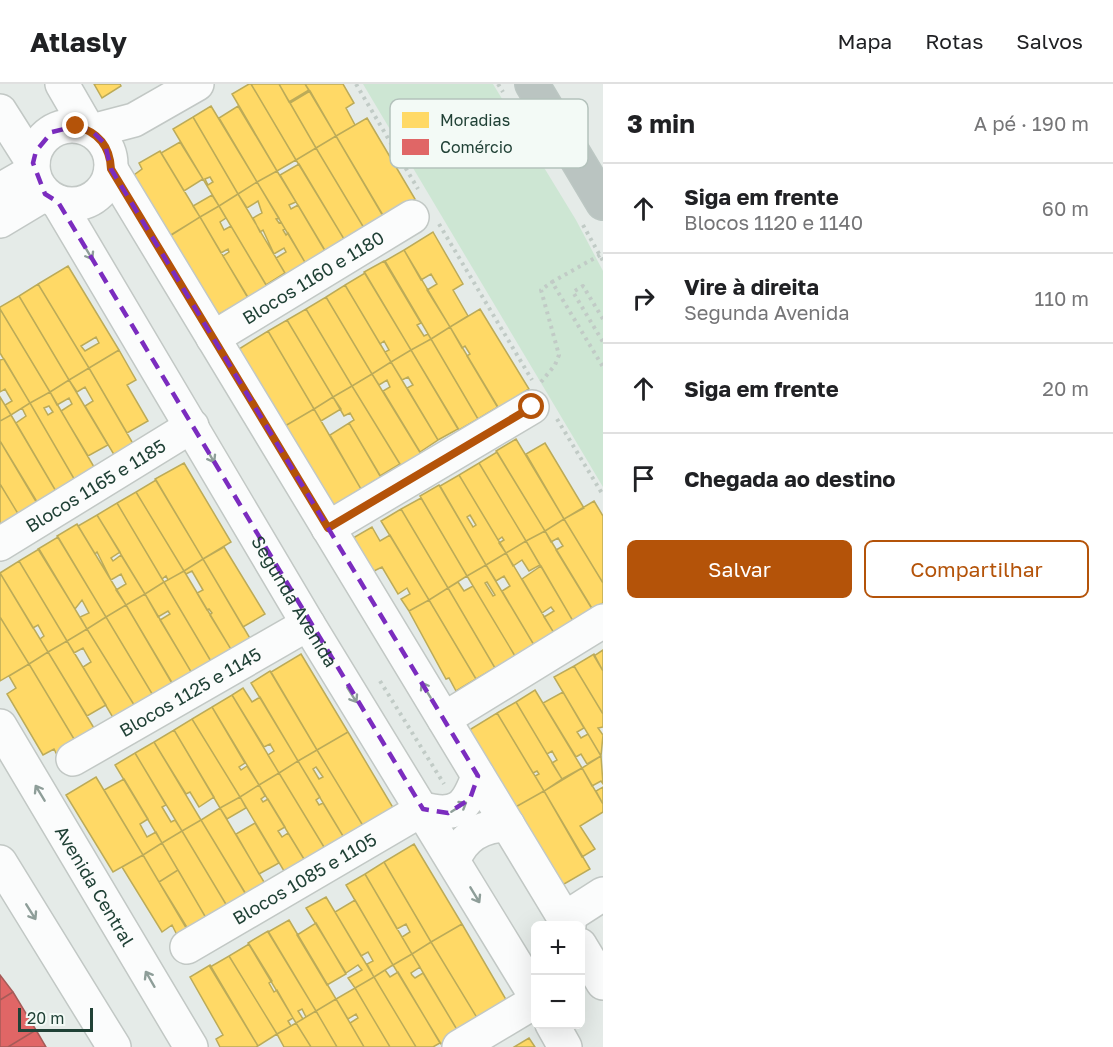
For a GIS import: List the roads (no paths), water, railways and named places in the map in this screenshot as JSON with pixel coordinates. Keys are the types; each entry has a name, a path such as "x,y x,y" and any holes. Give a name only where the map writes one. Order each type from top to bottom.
{"highway":[{"path":"532,84 541,99"},
{"path":"582,168 603,203"}],"street":[{"path":"62,84 90,130 105,144 111,165 213,338 566,921"},
{"path":"134,120 111,165 107,183 98,195 86,202 72,205 42,182 39,146 52,132 64,127 90,130 134,120 197,84"},
{"name":"Segunda Avenida","path":"0,111 531,991"},
{"path":"0,190 42,182"},
{"path":"0,221 42,182"},
{"name":"Blocos 1160 e 1180","path":"213,338 423,210"},
{"path":"328,528 544,412"},
{"name":"Blocos 1165 e 1185","path":"0,544 192,426"},
{"path":"444,719 603,621"},
{"name":"Blocos 1125 e 1145","path":"73,759 308,624"},
{"name":"Avenida Central","path":"0,726 191,1047"},
{"path":"418,801 448,813 459,808 470,799 472,766"},
{"name":"Blocos 1085 e 1105","path":"187,947 418,801"},
{"path":"454,860 459,847 466,840 492,825 508,825"},
{"path":"0,862 114,1047"},
{"path":"579,921 603,894"},
{"path":"585,953 603,983"},
{"path":"459,1047 531,1002"},
{"path":"159,1047 168,1032 170,1012"},
{"path":"555,1029 565,1047"}]}
